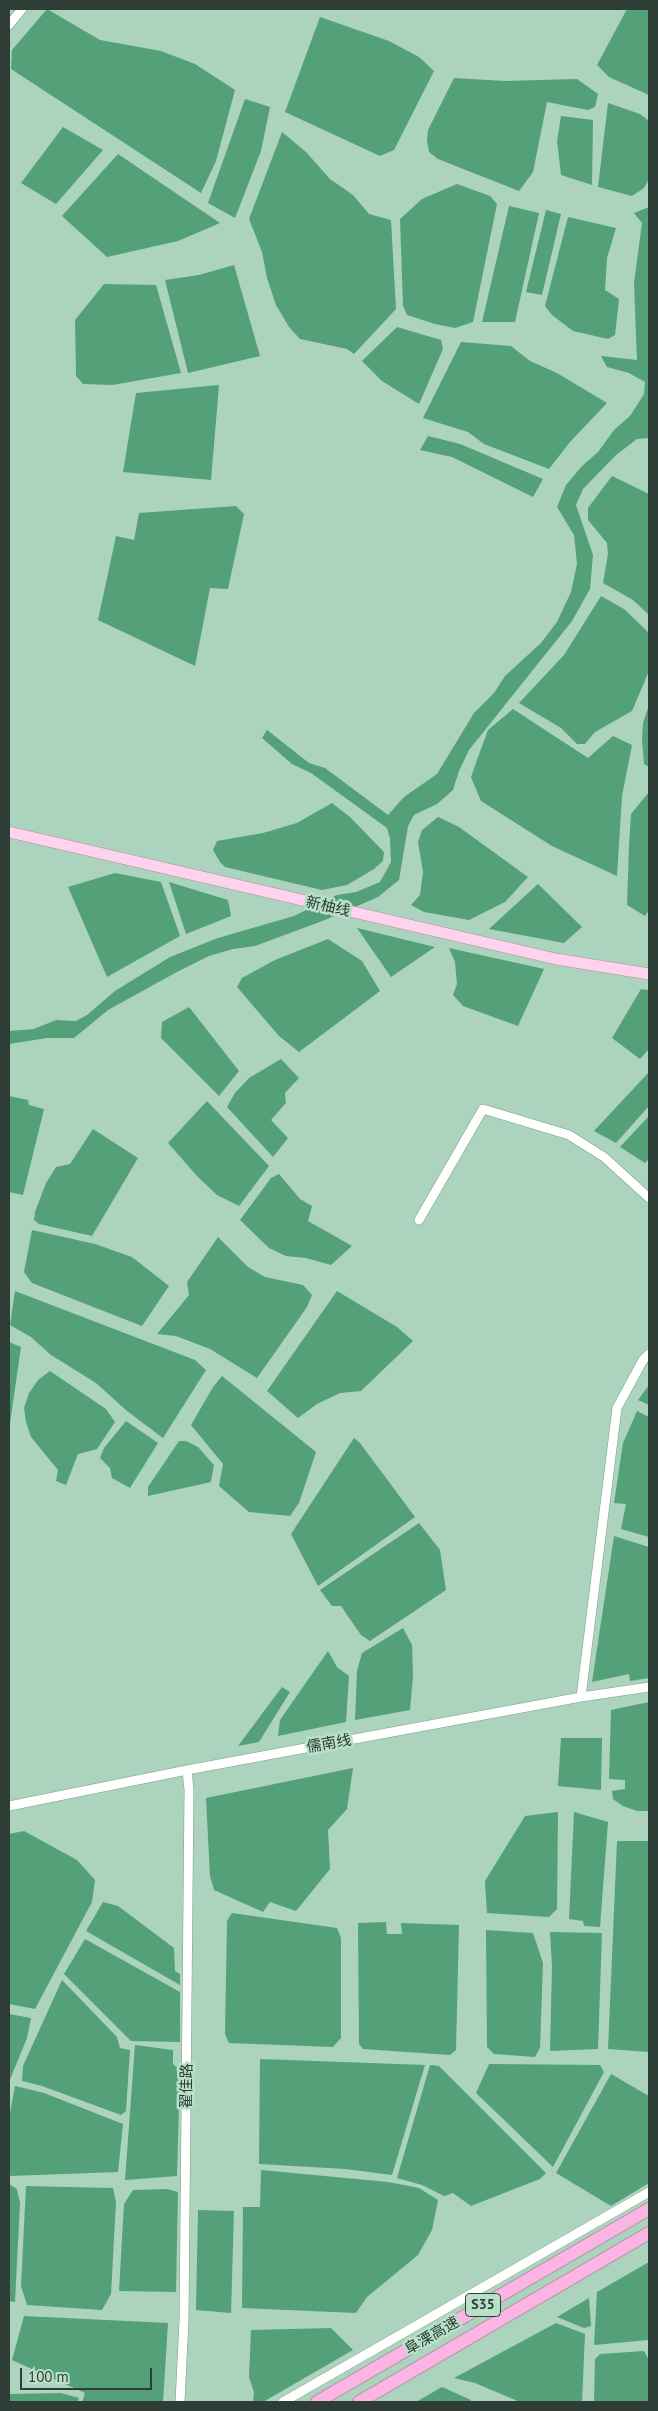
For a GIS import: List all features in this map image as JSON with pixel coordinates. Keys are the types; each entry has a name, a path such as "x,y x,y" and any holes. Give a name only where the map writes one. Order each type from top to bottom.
{"highway":[{"name":"阜溧高速","path":"317,2402 649,2208"},
{"name":"阜溧高速","path":"359,2402 649,2234"}],"main road":[{"name":"新柚线","path":"9,832 556,959 649,974"}],"street":[{"path":"9,25 22,9"},
{"path":"419,1220 483,1109 569,1135 604,1157 649,1198"},
{"path":"581,1697 617,1408 649,1354"},
{"name":"儒南线","path":"9,1806 188,1770 581,1697 649,1687"},
{"name":"翟佳路","path":"180,2402 184,2320 188,1770"},
{"path":"283,2402 649,2192"}],"shaded area":[{"path":"47,9 100,40 161,51 195,64 235,90 216,161 201,193 11,69 12,50"},
{"path":"627,9 649,9 649,95 609,77 597,65"},
{"path":"320,17 389,41 419,57 434,71 394,150 380,156 285,112"},
{"path":"454,78 505,81 577,79 598,94 595,107 588,110 547,102 533,172 519,191 438,159 429,152 428,130"},
{"path":"245,99 270,107 261,151 235,218 208,203"},
{"path":"608,103 640,114 649,121 649,179 644,188 632,196 598,187"},
{"path":"561,116 593,120 592,185 561,175 557,141"},
{"path":"63,127 103,150 56,204 21,183"},
{"path":"282,132 306,152 330,179 353,195 369,214 391,220 396,309 354,354 347,349 300,339 289,327 276,305 267,278 262,252 249,219"},
{"path":"118,154 220,223 178,241 107,257 62,216"},
{"path":"457,184 490,196 497,204 473,322 455,328 407,315 403,306 400,219 422,199"},
{"path":"509,206 539,213 515,322 482,322"},
{"path":"649,207 649,438 637,439 616,455 583,489 576,505 593,555 590,589 572,621 469,750 453,790 437,804 414,815 408,826 399,880 378,897 325,920 255,946 233,949 209,956 108,1010 74,1038 47,1038 9,1044 9,1031 34,1029 56,1020 76,1021 87,1015 115,991 170,957 218,938 294,916 337,895 356,892 380,882 391,862 390,839 387,828 311,773 292,764 262,738 267,730 309,763 325,768 388,815 404,797 437,774 474,713 494,693 505,676 541,643 557,622 571,592 577,564 574,535 557,507 566,485 582,466 598,452 614,430 630,416 644,394 645,382 629,373 607,367 601,356 637,360 634,283 642,223 634,213"},
{"path":"546,210 561,214 542,295 526,292"},
{"path":"568,217 616,228 607,258 605,290 619,299 615,335 608,339 573,331 552,315 545,306"},
{"path":"234,265 260,356 188,373 165,280 199,275"},
{"path":"104,284 156,285 181,373 112,385 83,384 76,376 75,320"},
{"path":"397,327 441,340 443,349 419,404 382,381 362,361"},
{"path":"461,342 511,346 530,361 557,373 607,403 570,442 549,469 484,444 468,432 423,418"},
{"path":"219,385 211,480 123,472 136,393"},
{"path":"428,436 460,444 543,479 533,497 452,457 420,450"},
{"path":"612,476 649,494 649,615 633,600 603,583 608,554 607,543 588,520 588,508"},
{"path":"236,506 244,514 228,589 210,588 195,666 98,620 116,536 134,540 139,513"},
{"path":"601,596 624,609 649,633 649,671 632,711 595,732 585,744 577,744 561,728 519,703 564,655"},
{"path":"649,705 649,767 644,764 642,740 643,723"},
{"path":"513,709 588,758 613,736 632,745 622,796 617,876 552,846 481,801 471,777 488,730"},
{"path":"649,792 649,910 645,916 627,905 631,814"},
{"path":"332,803 350,817 384,852 383,861 374,869 347,885 322,890 225,867 213,850 217,841 263,833 297,823"},
{"path":"438,817 459,827 528,877 505,902 469,920 424,912 411,905 420,895 423,872 418,842 422,830"},
{"path":"115,873 161,882 180,936 107,977 68,887"},
{"path":"169,882 228,900 231,916 186,934"},
{"path":"538,884 582,927 564,943 489,929"},
{"path":"357,928 435,947 391,977"},
{"path":"328,939 362,961 380,991 299,1052 279,1036 237,987 242,978 275,960"},
{"path":"449,948 544,969 518,1026 463,1006 453,995 457,984 455,962"},
{"path":"641,989 649,990 649,1049 640,1059 612,1038"},
{"path":"189,1007 239,1071 219,1096 161,1038 162,1022"},
{"path":"281,1059 299,1078 285,1093 286,1103 271,1120 288,1138 273,1157 227,1107 235,1093 249,1078"},
{"path":"649,1072 649,1106 616,1143 594,1131"},
{"path":"9,1096 28,1100 29,1105 44,1109 23,1195 9,1192"},
{"path":"207,1101 269,1166 239,1206 217,1195 168,1143"},
{"path":"649,1116 649,1159 645,1163 620,1147"},
{"path":"93,1129 138,1158 92,1236 39,1224 34,1220 35,1212 46,1183 56,1167 70,1164"},
{"path":"279,1174 300,1199 312,1206 308,1221 352,1246 331,1265 306,1258 286,1256 269,1248 240,1220 271,1178"},
{"path":"32,1230 95,1244 132,1257 169,1286 142,1326 32,1283 24,1272"},
{"path":"218,1237 248,1267 265,1277 303,1285 312,1295 307,1307 257,1378 210,1349 176,1336 157,1334 189,1295 187,1282"},
{"path":"15,1291 195,1360 206,1370 163,1438 127,1411 96,1383 51,1355 31,1337 10,1325"},
{"path":"337,1291 397,1327 413,1341 361,1391 340,1393 317,1404 298,1418 267,1391"},
{"path":"9,1342 21,1347 9,1430"},
{"path":"50,1371 106,1409 115,1422 97,1449 78,1454 66,1485 56,1481 58,1470 31,1437 24,1408 29,1393 38,1380"},
{"path":"222,1376 316,1452 299,1503 290,1516 249,1512 219,1486 223,1464 191,1425 213,1387"},
{"path":"649,1385 649,1405 638,1400"},
{"path":"637,1411 649,1417 649,1537 621,1529 626,1504 614,1503 623,1443"},
{"path":"126,1421 158,1443 130,1488 112,1478 110,1468 100,1458 104,1448"},
{"path":"354,1438 360,1443 415,1517 318,1586 291,1534"},
{"path":"179,1441 186,1441 198,1447 214,1465 211,1482 148,1496 148,1487"},
{"path":"419,1523 440,1550 446,1590 370,1641 361,1635 341,1606 332,1606 320,1590"},
{"path":"614,1536 649,1547 649,1678 630,1681 629,1674 592,1682"},
{"path":"403,1628 412,1645 413,1676 410,1710 355,1720 357,1671 362,1653"},
{"path":"328,1651 337,1667 349,1676 346,1722 278,1736 280,1720"},
{"path":"282,1687 290,1692 259,1742 238,1746"},
{"path":"649,1702 649,1811 637,1811 623,1806 613,1799 612,1791 625,1789 625,1780 609,1779 611,1710"},
{"path":"561,1738 602,1738 601,1790 558,1786"},
{"path":"353,1768 347,1809 328,1830 330,1869 296,1911 270,1902 263,1912 214,1890 210,1876 206,1798"},
{"path":"558,1812 557,1909 549,1917 487,1913 485,1881 525,1816"},
{"path":"574,1812 608,1822 600,1927 584,1926 583,1921 569,1919"},
{"path":"24,1831 77,1860 95,1880 92,1902 35,2009 9,2004 9,1834"},
{"path":"617,1841 649,1841 649,2052 608,2049"},
{"path":"103,1902 118,1906 174,1948 175,1971 180,1974 180,1985 86,1931"},
{"path":"232,1913 337,1928 341,1938 341,2038 333,2047 229,2043 225,2034 227,1921"},
{"path":"386,1922 387,1934 402,1934 401,1923 459,1925 456,2050 450,2055 363,2049 359,2044 358,1923"},
{"path":"486,1930 533,1933 543,1963 540,2048 535,2057 494,2054 487,2047"},
{"path":"550,1932 602,1933 598,2049 550,2051 552,1966"},
{"path":"85,1939 180,1992 180,2042 131,2041 64,1974"},
{"path":"62,1980 117,2037 120,2048 130,2050 126,2111 121,2115 42,2086 22,2081 23,2066"},
{"path":"9,2014 31,2018 27,2038 9,2082"},
{"path":"135,2045 173,2050 173,2064 180,2070 177,2176 125,2180"},
{"path":"260,2059 425,2065 392,2175 345,2169 259,2164"},
{"path":"489,2064 600,2065 604,2072 553,2167 476,2093"},
{"path":"430,2065 439,2066 546,2173 540,2179 471,2206 453,2193 444,2196 422,2185 397,2178"},
{"path":"611,2074 649,2096 649,2183 611,2206 556,2173"},
{"path":"15,2086 44,2093 123,2124 118,2172 9,2176 9,2118"},
{"path":"261,2170 388,2182 419,2188 438,2200 432,2230 418,2255 367,2297 356,2313 242,2308 243,2207 260,2207"},
{"path":"9,2184 17,2189 20,2203 15,2302 9,2301"},
{"path":"26,2186 113,2188 116,2202 111,2294 102,2310 27,2305 21,2286"},
{"path":"167,2189 178,2192 176,2292 119,2291 124,2204 133,2190"},
{"path":"198,2210 234,2211 231,2313 196,2310"},
{"path":"649,2262 648,2340 594,2345 597,2292"},
{"path":"589,2298 591,2326 584,2328 557,2317"},
{"path":"24,2316 168,2323 163,2402 82,2402 85,2393 12,2360"},
{"path":"556,2323 585,2334 582,2402 520,2402 475,2383 454,2378"},
{"path":"331,2328 353,2350 263,2402 253,2402 254,2392 249,2377 251,2330"},
{"path":"644,2351 649,2360 649,2402 594,2402 595,2359 600,2354"},
{"path":"442,2387 471,2400 470,2402 416,2402"},
{"path":"61,2393 79,2398 78,2402 9,2402 9,2394"}]}
